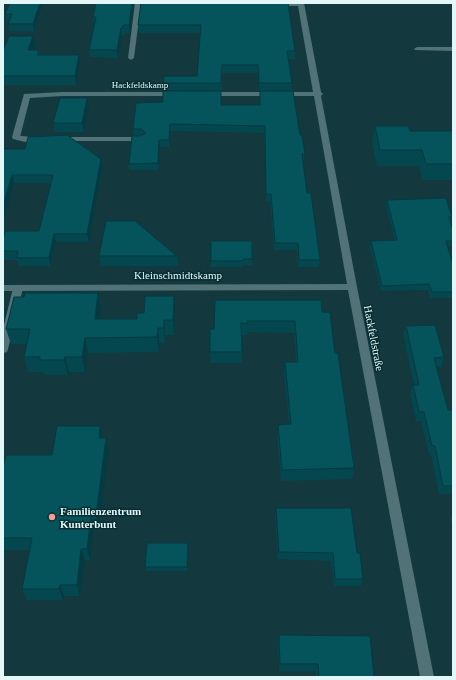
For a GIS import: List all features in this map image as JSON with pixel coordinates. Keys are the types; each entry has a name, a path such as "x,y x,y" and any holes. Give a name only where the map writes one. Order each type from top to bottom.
{"street":[{"path":"131,58 138,3"},
{"path":"270,4 301,3"},
{"name":"Hackfeldstraße","path":"301,3 319,94 352,287 427,677"},
{"path":"417,49 453,49"},
{"name":"Hackfeldskamp","path":"141,139 30,140 16,136 27,96 62,94 186,94"},
{"path":"202,94 319,94"},
{"name":"Kleinschmidtskamp","path":"3,288 352,287"},
{"path":"3,349 18,288"}],"building":[{"path":"10,3 40,3 33,24 8,24 12,14 5,14"},
{"path":"96,3 132,3 129,25 123,25 123,28 121,28 117,50 89,50 96,17 93,17"},
{"path":"141,3 288,3 295,51 287,51 292,83 259,83 258,65 222,65 221,83 163,83 164,76 197,76 201,25 138,25"},
{"path":"9,36 33,36 28,50 39,50 37,55 79,55 75,76 3,76 3,51"},
{"path":"163,91 221,91 221,105 260,105 260,91 293,91 300,135 302,135 305,154 302,154 307,193 311,193 320,260 299,260 298,243 275,243 271,194 266,194 265,126 170,124 169,140 159,140 158,163 129,164 132,136 140,136 146,133 141,129 133,129 136,103 163,102"},
{"path":"60,98 87,98 82,123 53,123"},
{"path":"375,126 408,126 410,131 453,131 453,164 426,164 422,150 380,150"},
{"path":"67,135 101,159 87,234 54,234 49,258 17,258 18,251 3,251 5,231 39,231 53,175 12,175 3,206 3,149 25,149 28,137"},
{"path":"446,198 452,217 449,217 453,230 453,241 446,241 453,265 453,292 432,292 429,284 382,286 371,241 397,240 387,200"},
{"path":"106,221 135,221 177,256 99,256"},
{"path":"211,241 252,241 252,259 243,259 242,261 211,261"},
{"path":"25,293 98,293 95,319 137,319 137,313 144,313 145,296 174,296 173,320 164,320 164,328 158,328 157,337 85,338 82,357 65,357 64,360 40,360 40,357 24,357 30,329 6,329 14,297 24,297"},
{"path":"215,300 321,300 322,312 330,312 335,353 338,353 354,468 282,470 278,425 291,424 285,362 298,362 295,321 247,321 247,324 241,323 242,352 210,352 210,329 214,329"},
{"path":"435,325 444,357 434,358 448,410 453,410 453,486 443,486 435,446 432,446 424,412 419,412 413,385 419,385 406,326"},
{"name":"Familienzentrum Kunterbunt","path":"57,426 100,426 99,438 106,438 96,516 91,516 87,549 81,549 77,585 60,585 59,589 22,589 32,538 3,538 3,464 6,455 52,455"},
{"path":"276,508 351,508 357,553 360,553 363,579 335,579 333,553 279,552"},
{"path":"147,543 188,543 187,567 145,567"},
{"path":"279,635 370,636 374,677 319,677 318,664 280,664"}],"place":[{"name":"Familienzentrum Kunterbunt","path":"52,517"}]}
